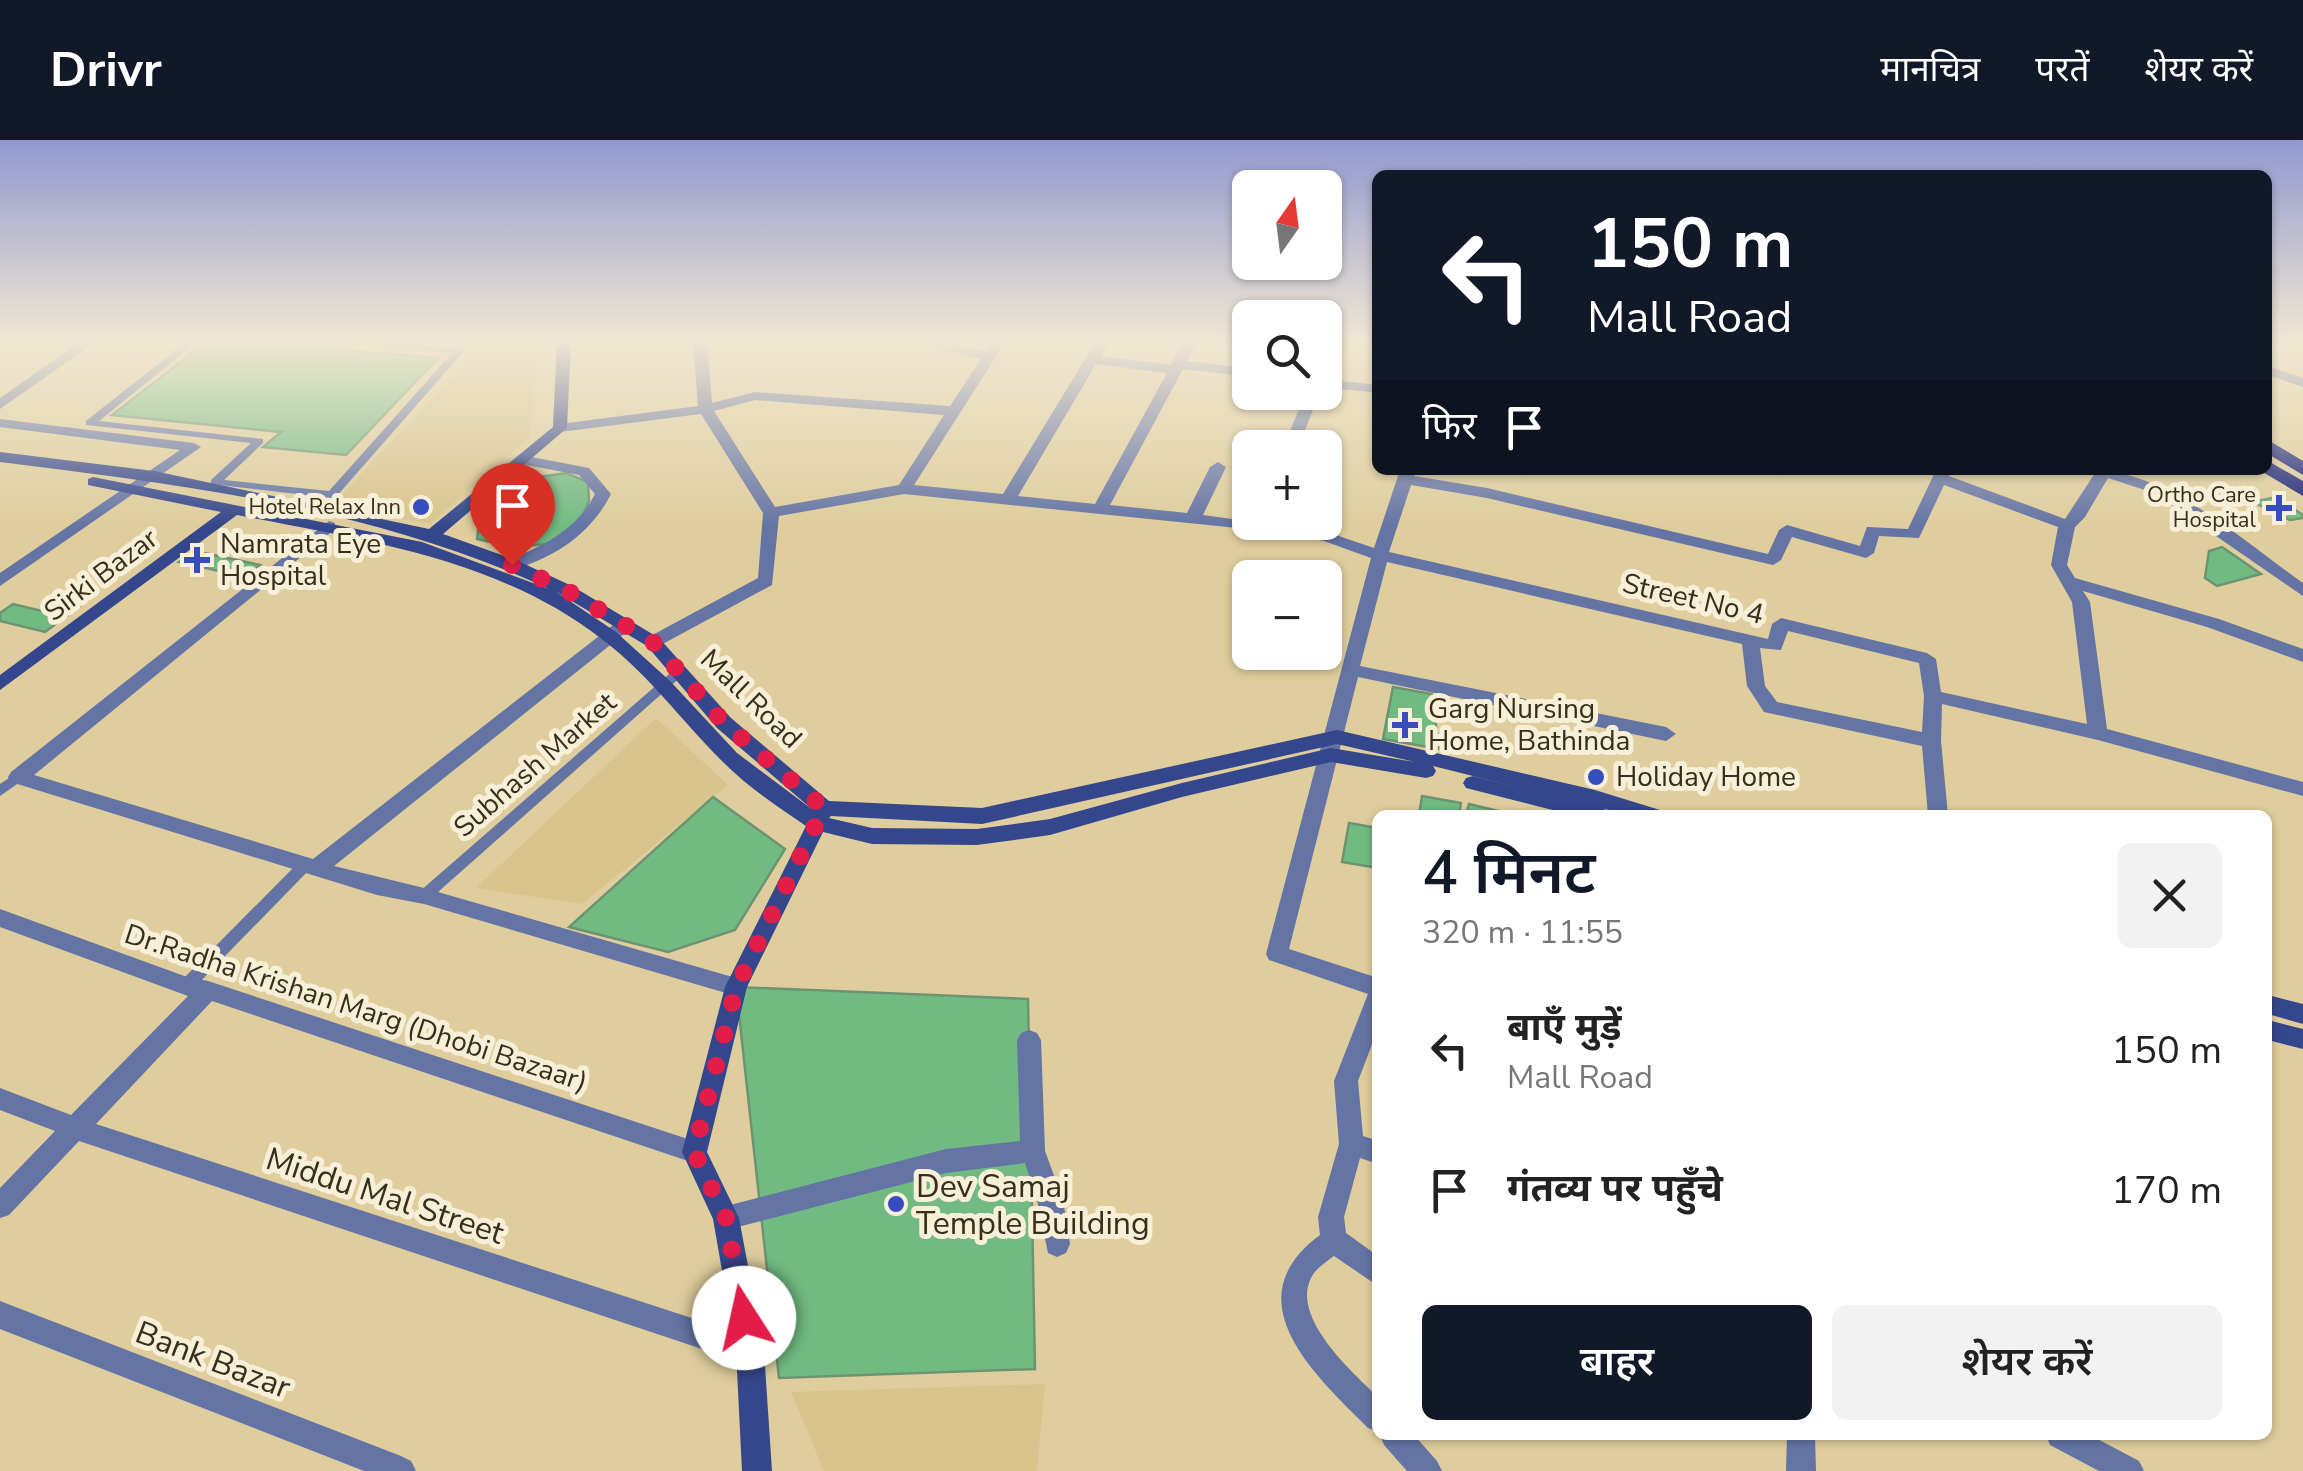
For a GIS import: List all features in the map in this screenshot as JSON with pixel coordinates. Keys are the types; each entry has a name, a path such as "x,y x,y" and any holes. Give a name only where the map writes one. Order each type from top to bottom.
{"main road":[{"path":"432,535 560,428 561,403"},
{"path":"2272,448 2301,466"},
{"name":"Mall Road","path":"0,456 154,476 432,535 566,590 616,631 653,642 672,678"},
{"path":"0,470 249,498 329,526 422,547 546,594 616,631 672,678 730,758 821,816 872,836 977,836 1050,827 1334,746 1594,797 1637,810"},
{"path":"2272,470 2303,490"},
{"name":"Sirki Bazar","path":"0,684 249,498"},
{"path":"1334,746 1582,810"},
{"path":"757,1471 750,1351 726,1218 694,1152 736,988 821,816"},
{"path":"2272,1006 2303,1014"},
{"path":"2272,1031 2303,1039"}],"street":[{"path":"653,642 766,581 772,513 704,403"},
{"path":"560,428 727,403"},
{"path":"849,403 954,411"},
{"path":"904,490 959,403"},
{"path":"1010,497 1065,403"},
{"path":"1101,508 1158,403"},
{"path":"0,422 194,448 0,581"},
{"path":"512,565 552,548 579,530 596,511 604,494 584,471 521,460"},
{"path":"1193,518 1218,467"},
{"path":"1372,986 1277,954 1334,746 1380,555 1407,475"},
{"path":"1411,475 1773,560 1787,530 1866,552 1873,530 1913,535 1942,475"},
{"path":"1944,475 2067,525"},
{"path":"2098,733 2082,602 2059,565 2067,525 2077,517 2100,475"},
{"path":"2114,475 2160,490 2303,592"},
{"name":"Street No 4","path":"772,513 904,490 1010,497 1232,522"},
{"path":"18,777 329,526"},
{"name":"Street No 4","path":"1336,540 1380,555 1776,646 1781,624 1927,659 1934,696"},
{"path":"2068,581 2213,623 2303,656"},
{"path":"311,866 616,631"},
{"path":"1751,640 1756,690 1771,707 1932,741"},
{"path":"1352,670 1666,734"},
{"path":"1938,810 1932,741 1934,696 2098,733 2303,789"},
{"path":"18,777 736,988"},
{"name":"Dr.Radha Krishan Marg (Dhobi Bazaar)","path":"0,918 197,988 694,1152"},
{"path":"0,1206 78,1128 197,988"},
{"path":"1372,1012 1346,1082 1352,1144 1330,1216 1334,1240 1372,1268"},
{"path":"1029,1040 1033,1152 1050,1200 1058,1244"},
{"name":"Middu Mal Street","path":"0,1099 750,1351"},
{"path":"1352,1144 1372,1151"},
{"path":"726,1218 946,1162 1033,1152"},
{"path":"1334,1240 1300,1269 1294,1289 1295,1312 1318,1355 1372,1412"},
{"name":"Bank Bazar","path":"0,1315 402,1471"},
{"path":"1399,1440 1427,1471"},
{"path":"1802,1440 1802,1471"},
{"path":"2070,1440 2129,1471"}],"lane":[{"path":"115,403 90,423 259,441 215,482 249,498 332,495 414,403"},
{"name":"Subhash Market","path":"424,896 672,678"},
{"path":"0,791 18,777"},
{"path":"197,988 311,866"}],"shaded area":[{"path":"428,403 533,403 530,437 430,524 332,505"},
{"path":"656,718 728,785 582,904 476,888"},
{"path":"1045,1384 1037,1471 824,1471 791,1392"}],"building":[{"path":"127,403 395,403 346,455 263,447 281,432 112,415"},
{"path":"566,473 588,482 589,501 581,520 548,544 513,547 477,539 481,509 492,497 525,479"},
{"path":"2276,497 2303,518 2290,520 2253,502"},
{"path":"2222,547 2261,574 2217,586 2205,578 2209,551"},
{"path":"195,551 260,565 245,577 179,562"},
{"path":"59,602 79,607 45,632 0,621 0,613 13,604 46,612"},
{"path":"1393,687 1432,694 1439,749 1383,739"},
{"path":"1422,796 1461,803 1460,810 1420,810"},
{"path":"713,797 785,849 735,930 668,952 569,927"},
{"path":"1469,804 1494,810 1467,810"},
{"path":"1349,823 1372,827 1372,867 1342,862"},
{"name":"Dev Samaj Temple Building","path":"736,987 1028,999 1035,1369 779,1378"}],"place":[{"name":"Hotel Relax Inn","path":"421,507"},
{"name":"Ortho Care Hospital","path":"2279,508"},
{"name":"Namrata Eye Hospital","path":"197,560"},
{"name":"Garg Nursing Home, Bathinda","path":"1405,725"},
{"name":"Holiday Home","path":"1596,777"},
{"name":"Dev Samaj Temple Building","path":"896,1204"}],"route":[{"path":"512,565 566,590 653,642 724,723 824,808 736,988 694,1152 726,1218 744,1318"}]}
